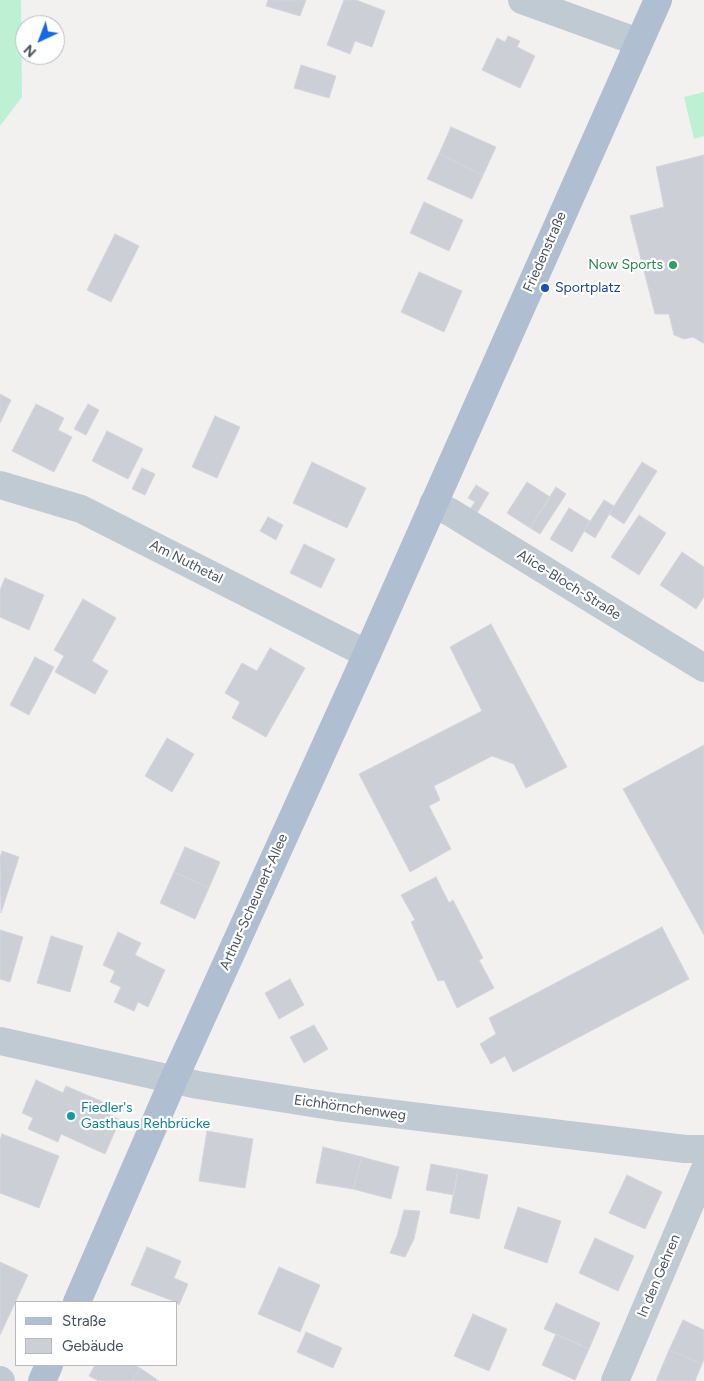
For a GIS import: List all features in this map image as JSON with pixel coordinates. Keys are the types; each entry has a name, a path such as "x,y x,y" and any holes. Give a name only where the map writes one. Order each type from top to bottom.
{"main road":[{"name":"Friedenstraße","path":"433,504 658,0"},
{"name":"Arthur-Scheunert-Allee","path":"77,1301 174,1079 433,504"},
{"path":"42,1381 49,1366"}],"street":[{"path":"522,0 638,42"},
{"name":"Am Nuthetal","path":"0,485 81,509 367,654"},
{"name":"Alice-Bloch-Straße","path":"433,504 450,512 704,668"},
{"name":"Eichhörnchenweg","path":"0,1040 198,1085 338,1108 685,1150 704,1149"},
{"name":"In den Gehren","path":"615,1381 704,1171"}],"green space":[{"path":"0,0 21,0 21,15 15,15 15,65 22,65 22,97 0,126"},
{"path":"704,92 704,136 694,139 684,97"}],"building":[{"path":"268,0 306,0 300,16 266,6"},
{"path":"344,0 356,0 385,11 372,47 355,41 350,54 327,45"},
{"path":"508,36 520,41 517,47 535,56 520,88 482,70 497,38 505,42"},
{"path":"301,65 336,76 329,98 294,88"},
{"path":"451,127 496,147 483,175 439,154"},
{"path":"439,154 483,175 472,199 427,179"},
{"name":"Now Sports","path":"704,155 703,343 693,337 684,339 674,335 669,314 655,314 630,216 664,207 656,167"},
{"path":"424,202 463,220 449,251 410,233"},
{"path":"115,234 139,246 111,302 87,290"},
{"path":"419,272 462,291 444,332 401,312"},
{"path":"0,394 11,400 0,423"},
{"path":"36,404 64,418 58,430 72,437 54,472 12,451"},
{"path":"88,404 99,410 86,435 74,429"},
{"path":"215,416 240,427 217,478 192,467"},
{"path":"107,431 143,449 128,479 92,461"},
{"path":"312,462 366,488 347,528 293,503"},
{"path":"642,462 657,471 624,524 609,514"},
{"path":"142,468 155,474 145,495 132,489"},
{"path":"527,482 550,497 530,528 507,513"},
{"path":"476,485 489,493 477,513 470,509 475,502 468,498"},
{"path":"556,487 566,494 540,534 530,528"},
{"path":"604,500 614,506 595,538 584,531"},
{"path":"569,508 590,521 572,552 550,539"},
{"path":"639,515 666,533 639,575 611,557"},
{"path":"268,517 283,525 276,540 260,531"},
{"path":"304,544 335,559 321,588 290,573"},
{"path":"682,552 704,567 704,597 696,609 660,585"},
{"path":"5,578 44,595 29,630 0,617 0,590"},
{"path":"83,599 116,618 92,661 108,671 95,694 55,672 64,656 54,650"},
{"path":"491,624 567,767 526,788 514,764 492,756 434,786 440,800 429,806 451,849 410,872 359,774 482,711 450,647"},
{"path":"270,648 305,668 266,737 232,718 240,702 225,693 242,663 257,671"},
{"path":"35,657 54,667 29,715 10,705"},
{"path":"167,738 194,754 172,792 145,776"},
{"path":"704,745 704,935 623,789"},
{"path":"185,847 220,862 209,888 174,872"},
{"path":"2,851 19,857 1,913 0,857"},
{"path":"174,872 209,888 195,919 160,903"},
{"path":"436,877 449,903 453,900 483,958 479,960 494,988 457,1008 444,980 438,981 411,922 415,920 401,895"},
{"path":"662,927 689,979 513,1072 505,1056 491,1064 480,1044 496,1034 489,1018"},
{"path":"0,930 23,937 10,982 0,979"},
{"path":"118,932 141,943 135,955 165,970 148,1007 138,1002 134,1011 114,1002 121,987 110,982 115,971 103,965"},
{"path":"51,936 83,946 70,992 37,983"},
{"path":"290,979 304,1005 279,1019 265,993"},
{"path":"314,1025 328,1049 304,1063 290,1037"},
{"name":"Fiedler's Gasthaus Rehbrücke","path":"36,1080 63,1093 66,1086 112,1106 109,1114 120,1120 105,1154 61,1134 58,1142 28,1129 33,1118 22,1113"},
{"path":"207,1131 253,1139 245,1188 199,1181"},
{"path":"2,1134 59,1156 39,1208 0,1193 0,1140"},
{"path":"323,1147 362,1157 353,1189 316,1183"},
{"path":"362,1157 399,1167 391,1199 353,1189"},
{"path":"431,1164 458,1169 454,1195 426,1190"},
{"path":"458,1169 488,1175 479,1219 450,1213"},
{"path":"627,1175 662,1192 645,1229 609,1213"},
{"path":"518,1207 561,1221 547,1263 504,1248"},
{"path":"404,1210 420,1211 414,1239 405,1257 390,1253"},
{"path":"595,1238 634,1256 618,1291 579,1273"},
{"path":"147,1247 181,1261 174,1278 188,1284 179,1305 178,1301 131,1285"},
{"path":"0,1262 28,1275 0,1335"},
{"path":"279,1267 320,1285 300,1332 258,1314"},
{"path":"556,1303 600,1323 589,1349 544,1329"},
{"path":"473,1314 507,1329 489,1371 454,1356"},
{"path":"683,1320 704,1330 704,1359 702,1364 669,1350"},
{"path":"306,1332 342,1348 333,1368 297,1352"},
{"path":"556,1334 589,1349 575,1380 542,1365"},
{"path":"669,1350 702,1364 695,1381 656,1381"},
{"path":"94,1366 136,1366 140,1368 132,1381 99,1381 89,1376"},
{"path":"140,1368 159,1381 132,1381"}],"place":[{"name":"Now Sports","path":"673,265"},
{"name":"Sportplatz","path":"545,288"},
{"name":"Fiedler's Gasthaus Rehbrücke","path":"71,1116"}]}
